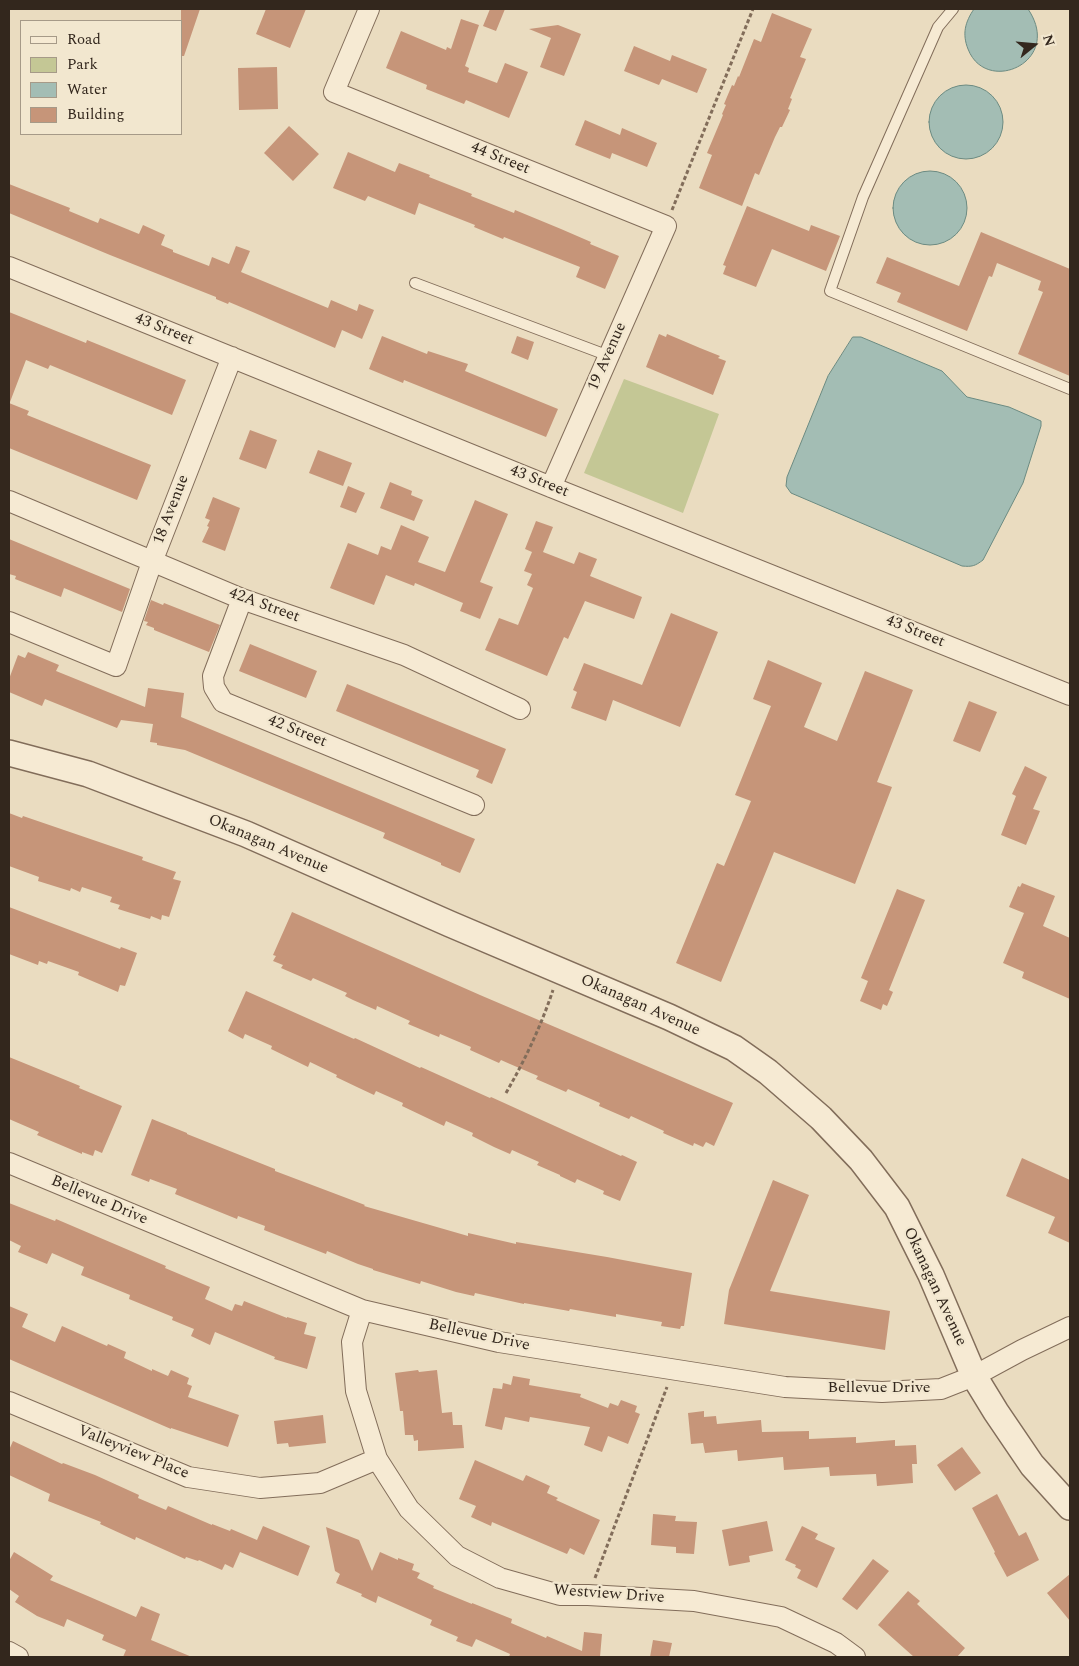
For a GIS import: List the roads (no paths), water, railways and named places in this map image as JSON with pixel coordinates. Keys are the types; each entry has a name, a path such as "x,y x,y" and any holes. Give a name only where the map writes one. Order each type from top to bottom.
{"street":[{"name":"44 Street","path":"370,9 334,92 666,226"},
{"name":"19 Avenue","path":"551,488 666,226"},
{"name":"43 Street","path":"9,267 551,488 1070,694"},
{"name":"18 Avenue","path":"9,622 116,666 152,562 232,357"},
{"name":"42A Street","path":"9,502 242,599 404,655 520,708"},
{"name":"42 Street","path":"242,599 213,676 214,687 223,702 474,805"},
{"name":"Okanagan Avenue","path":"9,753 88,774 246,834 670,1017 734,1048 768,1072 821,1118 861,1160 897,1207 931,1275 974,1376 1032,1465 1070,1507"},
{"name":"Bellevue Drive","path":"9,1163 362,1310 499,1342 785,1386 882,1392 941,1389 974,1376 1070,1327"},
{"name":"Westview Drive","path":"362,1310 352,1342 356,1391 377,1459 410,1509 457,1556 500,1578 560,1594 694,1601 781,1617 836,1643 855,1657"},
{"name":"Valleyview Place","path":"9,1402 188,1476 260,1488 320,1483 377,1459"},
{"path":"9,1652 18,1657"}],"lane":[{"path":"953,9 938,27 867,188 830,291 1070,389"},
{"path":"415,283 609,356"}],"water":[{"path":"974,9 1028,9 1036,28 1036,44 1030,57 1018,66 1004,71 990,70 977,63 968,49 965,38 968,19"},
{"path":"966,85 980,88 992,96 1000,108 1003,122 1000,136 992,148 980,156 966,159 952,156 940,148 932,136 929,122 932,108 940,96 952,88"},
{"path":"930,171 944,174 956,182 964,194 967,208 964,222 956,234 944,242 930,245 916,242 904,234 896,222 893,208 896,194 904,182 916,174"},
{"path":"853,337 861,337 942,371 967,397 1009,407 1041,421 1023,483 983,560 978,564 962,566 791,493 786,486 787,477 828,376"}]}
